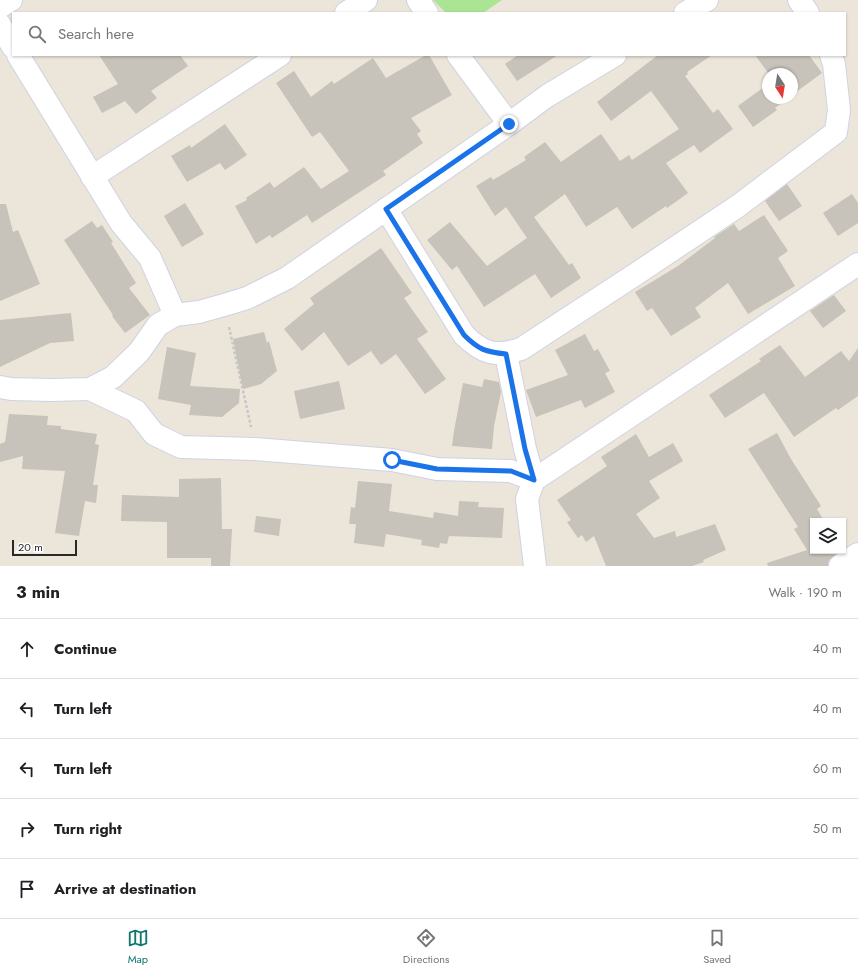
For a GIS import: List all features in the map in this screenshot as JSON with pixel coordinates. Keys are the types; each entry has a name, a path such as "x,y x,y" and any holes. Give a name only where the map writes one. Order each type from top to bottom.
{"street":[{"path":"0,7 11,0"},
{"path":"348,12 366,0"},
{"path":"418,0 426,12"},
{"path":"687,12 707,0"},
{"path":"800,0 807,12"},
{"path":"0,25 12,45"},
{"path":"19,56 121,223 150,258 175,315"},
{"path":"92,177 278,56"},
{"path":"459,56 509,124"},
{"path":"0,387 11,389 51,390 90,389 113,377 139,352 158,326 175,315 199,312 247,298 287,278 547,96 613,56"},
{"path":"386,209 464,335 474,346 490,353 506,354 521,349 738,206 836,132 839,110 834,64 831,56"},
{"path":"534,480 858,264"},
{"path":"506,354 525,449 534,480 527,500 535,566"},
{"path":"90,389 136,411 154,434 181,447 255,450 392,460 437,469 511,471 534,480"},
{"path":"840,566 858,554"}],"path":[{"path":"224,305 255,450"}],"green space":[{"path":"433,0 502,0 484,12 445,12"}],"building":[{"path":"100,56 181,56 188,66 151,91 157,98 136,114 125,101 102,113 93,97 118,84"},
{"path":"424,56 430,56 452,95 411,118 421,131 417,134 423,143 383,171 386,175 312,223 307,215 272,238 270,235 256,244 235,206 247,200 246,198 270,182 274,188 304,167 321,189 349,171 320,132 312,137 276,83 294,71 311,97 332,81 334,84 373,58 386,78"},
{"path":"517,56 556,56 517,81 505,64"},
{"path":"657,56 711,56 687,72 688,74 685,76 713,113 718,109 733,129 700,153 694,145 666,163 688,193 667,208 666,206 632,229 617,207 586,227 565,194 534,217 569,265 572,263 581,278 551,298 535,274 484,307 457,266 452,270 427,240 450,222 487,266 527,238 506,207 495,216 476,186 491,177 493,180 526,160 524,157 545,142 561,162 601,134 620,161 629,155 632,160 679,129 651,91 611,121 597,102"},
{"path":"756,56 810,56 822,73 798,91 798,68 765,68"},
{"path":"762,88 762,104 780,104 775,108 777,110 753,127 738,106"},
{"path":"225,124 247,155 225,170 220,163 187,182 171,156 190,145 191,148"},
{"path":"787,184 802,206 779,221 765,201"},
{"path":"852,194 858,203 858,223 838,236 823,213"},
{"path":"185,203 204,234 182,247 164,216"},
{"path":"0,204 6,204 13,232 18,230 40,284 0,301"},
{"path":"764,215 788,251 778,258 795,286 748,314 728,283 695,308 701,317 671,336 652,308 647,311 635,292 678,266 715,238 714,237 734,224 739,231"},
{"path":"92,221 97,228 102,225 113,242 111,243 136,283 129,288 150,315 125,333 112,316 113,315 64,240"},
{"path":"381,248 412,293 404,298 428,332 417,339 446,379 425,394 396,354 381,365 371,351 348,366 324,332 302,351 284,329 314,304 310,298"},
{"path":"834,295 846,311 823,328 810,311"},
{"path":"71,313 74,341 50,343 0,367 0,320"},
{"path":"264,332 267,343 269,341 277,371 261,384 243,389 233,339"},
{"path":"585,334 594,351 598,349 610,371 605,373 615,392 585,408 581,400 536,417 526,390 568,375 555,350"},
{"path":"780,345 805,377 841,351 849,361 858,348 858,396 838,410 836,408 794,437 764,393 725,418 709,395 761,361 759,359"},
{"path":"167,347 196,353 190,386 240,389 239,403 222,417 189,415 191,405 158,399"},
{"path":"484,379 499,382 501,392 494,426 492,449 452,446 463,383 482,387"},
{"path":"339,381 345,409 300,419 294,391"},
{"path":"9,414 48,416 47,425 61,426 61,429 97,434 95,444 99,445 93,485 98,485 96,503 85,501 79,536 55,533 65,471 22,469 23,456 0,462 0,444 5,442"},
{"path":"777,433 791,459 821,506 817,509 822,518 810,518 810,554 836,554 829,560 828,566 768,566 767,563 807,550 794,529 798,527 748,449"},
{"path":"636,434 649,457 673,443 683,461 649,481 660,498 636,514 654,538 675,531 676,537 715,524 726,550 703,560 704,562 692,566 606,566 594,536 586,542 582,535 578,538 567,522 571,520 557,500 607,466 601,457"},
{"path":"221,478 222,529 232,529 230,566 211,566 211,558 167,558 167,522 121,521 122,495 179,497 179,479"},
{"path":"358,481 392,484 389,511 433,518 434,512 458,516 459,501 479,502 478,507 504,508 502,538 449,536 447,544 440,543 439,548 421,545 422,540 386,534 384,547 354,543 356,524 349,524 351,507 355,508"},
{"path":"256,516 281,519 279,536 254,532"}],"route":[{"path":"392,460 437,469 511,471 534,480 525,449 506,354 490,353 474,346 464,335 386,209 509,124"}]}
